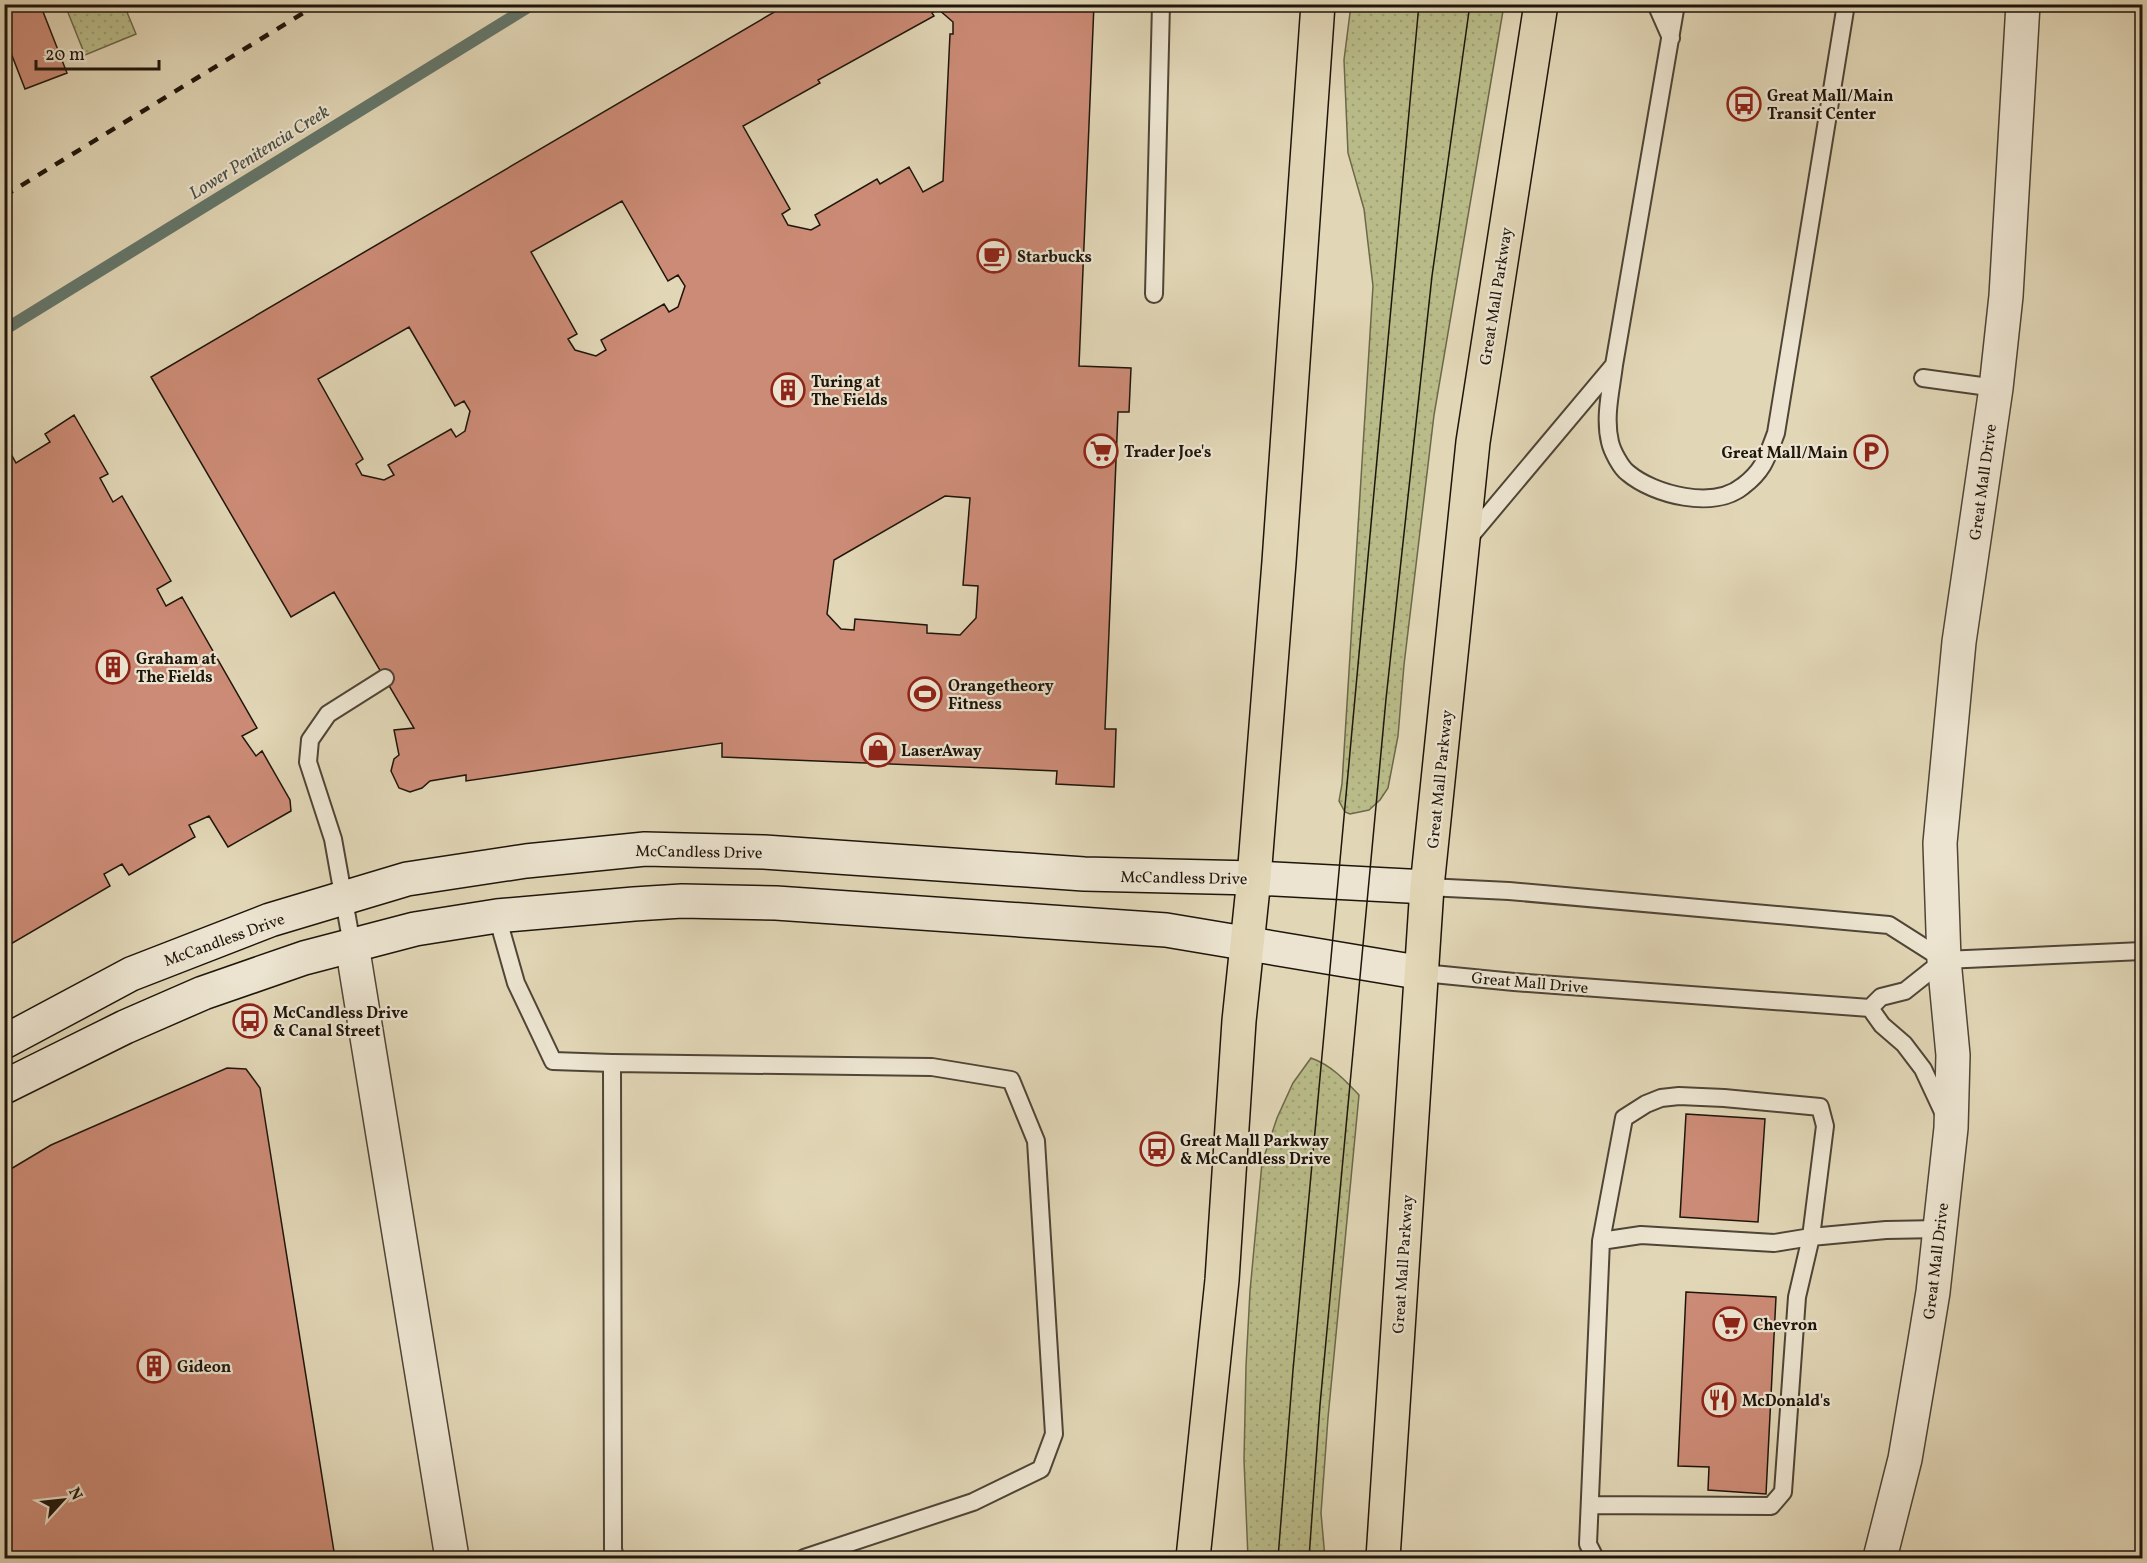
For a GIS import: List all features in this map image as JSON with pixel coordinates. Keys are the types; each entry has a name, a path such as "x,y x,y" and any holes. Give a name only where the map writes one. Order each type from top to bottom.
{"main road":[{"path":"1193,1558 1222,1280 1239,1021 1254,878 1280,550 1318,4"},
{"name":"Great Mall Parkway","path":"1383,1558 1427,887 1473,442 1541,4"},
{"name":"Great Mall Drive","path":"1880,1558 1905,1459 1931,1303 1951,1128 1953,1054 1944,960 1942,820 1959,642 1996,388 2006,296 2023,4"},
{"name":"McCandless Drive","path":"4,1042 91,994 149,967 260,924 343,897 418,878 526,861 645,849 764,852 1084,874 1254,878 1427,887"},
{"path":"4,1087 125,1027 203,993 304,958 415,929 497,916 682,901 776,903 1166,930 1423,973"},
{"path":"352,945 452,1558"}],"lane":[{"path":"1154,294 1161,4"},
{"path":"1656,4 1671,38"},
{"path":"1676,4 1614,365 1607,420 1610,444 1626,472 1652,488 1685,497 1714,499 1742,488 1764,466 1776,433 1846,4"},
{"path":"1463,545 1614,365"},
{"path":"1923,378 1996,388"},
{"path":"352,945 333,839 308,762 310,740 328,714 385,678"},
{"path":"1427,887 1509,891 1889,925 1944,960 2142,951"},
{"path":"497,916 516,983 553,1061 932,1067 1011,1080 1036,1141 1054,1434 1041,1469 973,1502 804,1558"},
{"path":"1944,960 1905,991 1881,997 1870,1008 1882,1025 1904,1044 1923,1070 1951,1128"},
{"name":"Great Mall Drive","path":"1423,973 1514,982 1870,1008"},
{"path":"612,1063 613,1549 615,1558"},
{"path":"1590,1505 1771,1506 1783,1492 1797,1297 1811,1236 1825,1126 1820,1107 1679,1096 1661,1098 1624,1118 1601,1240 1588,1545 1595,1558"},
{"path":"1601,1240 1641,1235 1774,1243 1811,1236 1886,1230 1940,1229"}],"green space":[{"path":"65,5 124,5 136,34 85,55"},
{"path":"1351,5 1504,5 1434,415 1404,665 1398,736 1388,788 1369,810 1350,814 1345,812 1339,801 1342,784 1373,286 1364,209 1348,153 1344,60"},
{"path":"1311,1058 1331,1069 1359,1095 1321,1513 1325,1558 1248,1558 1244,1460 1246,1366 1250,1291 1262,1163 1277,1118 1293,1083"}],"building":[{"path":"4,4 40,4 67,73 25,89 4,35"},
{"name":"Turing at The Fields","path":"788,4 1094,4 1079,366 1131,368 1129,412 1118,412 1105,729 1116,729 1114,787 1056,784 1057,771 722,757 722,743 466,781 466,775 430,781 422,788 410,792 399,788 391,771 394,759 399,755 394,730 414,728 334,592 291,617 151,377","holes":["938,9 953,22 953,34 950,34 943,181 923,192 909,167 880,184 877,179 815,215 820,225 811,230 788,225 782,214 790,209 743,126 820,83 818,80 934,16 932,13","622,201 668,281 678,275 685,286 678,307 669,312 664,304 601,340 606,350 596,356 575,350 568,339 577,334 531,252","409,327 455,406 464,401 470,411 465,431 456,437 451,429 388,465 394,475 384,480 362,475 356,464 363,459 318,379","945,496 970,498 963,585 978,586 976,618 960,635 927,633 927,625 855,619 854,630 841,629 827,614 834,560"]},
{"name":"Graham at The Fields","path":"74,415 108,474 100,478 113,502 122,496 171,581 157,589 166,606 182,597 257,728 242,736 256,756 262,751 290,800 291,811 228,847 209,816 189,825 195,837 129,875 122,864 104,874 110,886 4,948 4,457 11,454 16,463 50,442 45,434"},
{"name":"Gideon","path":"227,1068 246,1069 260,1088 335,1558 4,1558 4,1173 51,1145"},
{"path":"1686,1114 1765,1119 1758,1222 1680,1217"},
{"path":"1686,1292 1776,1297 1766,1494 1708,1490 1709,1467 1678,1466"}],"waterway":[{"name":"Lower Penitencia Creek","path":"4,330 533,4"}],"tram line":[{"path":"1278,1558 1293,1370 1419,4"},
{"path":"1309,1558 1320,1405 1386,699 1432,276 1470,4"}],"railway":[{"path":"4,196 318,4"}],"place":[{"name":"Great Mall/Main Transit Center","path":"1744,104"},
{"name":"Starbucks","path":"994,256"},
{"name":"Turing at The Fields","path":"788,390"},
{"name":"Trader Joe's","path":"1101,451"},
{"name":"Great Mall/Main","path":"1871,452"},
{"name":"Graham at The Fields","path":"113,667"},
{"name":"Orangetheory Fitness","path":"925,694"},
{"name":"LaserAway","path":"878,750"},
{"name":"McCandless Drive & Canal Street","path":"250,1021"},
{"name":"Great Mall Parkway & McCandless Drive","path":"1157,1149"},
{"name":"Chevron","path":"1730,1324"},
{"name":"Gideon","path":"154,1366"},
{"name":"McDonald's","path":"1719,1400"}]}
